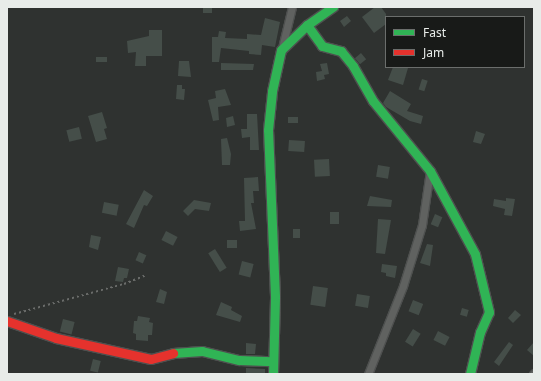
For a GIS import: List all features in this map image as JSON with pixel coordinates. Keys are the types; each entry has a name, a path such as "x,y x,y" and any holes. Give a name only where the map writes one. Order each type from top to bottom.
{"street":[{"path":"273,374 272,361 275,296 268,130 272,91 292,7"},
{"path":"281,50 307,25 333,7"},
{"path":"307,25 322,46 341,51 373,101 430,171 475,254 488,300 489,312 480,332 470,374"},
{"path":"368,374 403,286 420,232 430,171"},
{"path":"7,321 56,338 151,359 179,351 202,351 239,360 272,361"}],"path":[{"path":"7,316 124,284 146,275"}],"building":[{"path":"203,7 212,7 212,13 203,13"},
{"path":"375,7 381,7 386,14 385,25 374,33 362,17"},
{"path":"347,16 351,21 344,27 340,21"},
{"path":"265,18 280,22 275,47 262,45 261,55 249,54 249,51 221,48 219,62 212,62 212,37 218,37 219,31 226,32 225,38 247,39 247,34 261,35"},
{"path":"149,30 162,30 162,56 146,56 146,66 135,66 136,52 128,53 127,41 149,36"},
{"path":"361,53 366,59 360,64 355,58"},
{"path":"96,57 107,57 107,62 96,62"},
{"path":"179,61 189,61 191,77 178,76"},
{"path":"221,63 254,64 253,70 221,70"},
{"path":"327,63 329,74 324,75 325,79 317,81 316,72 322,71 320,64"},
{"path":"393,68 408,68 403,85 388,80"},
{"path":"422,79 428,81 424,91 419,89"},
{"path":"177,85 182,85 182,89 185,89 184,100 176,99"},
{"path":"225,89 231,105 218,107 219,120 213,121 208,100 216,98 215,91"},
{"path":"390,91 411,104 407,111 423,116 421,124 410,121 386,107 383,103"},
{"path":"102,112 107,128 104,129 107,139 96,142 88,116"},
{"path":"247,114 257,114 259,150 250,150 250,137 242,138 241,129 247,129"},
{"path":"233,116 235,125 227,127 226,118"},
{"path":"288,117 298,117 298,123 288,123"},
{"path":"79,127 82,139 69,142 66,130"},
{"path":"476,131 485,134 481,144 473,142"},
{"path":"227,138 231,154 230,165 222,165 221,139"},
{"path":"289,140 305,141 304,152 288,151"},
{"path":"329,159 330,176 315,177 314,160"},
{"path":"378,165 390,167 388,179 376,177"},
{"path":"258,177 259,191 253,191 254,203 251,203 256,229 240,231 239,221 245,221 244,178"},
{"path":"144,190 153,196 147,206 144,205 134,228 126,224"},
{"path":"370,196 392,200 391,207 367,206"},
{"path":"506,198 515,199 512,216 504,215 505,209 493,206 494,199 506,201"},
{"path":"194,200 211,203 209,211 195,209 188,216 183,211"},
{"path":"104,202 119,205 117,216 102,213"},
{"path":"330,212 339,212 339,224 330,224"},
{"path":"435,214 442,217 438,227 431,224"},
{"path":"378,219 391,220 385,254 376,253"},
{"path":"293,229 300,229 300,238 293,238"},
{"path":"166,231 178,237 173,246 161,240"},
{"path":"91,235 101,237 98,250 89,247"},
{"path":"227,240 237,240 237,248 227,248"},
{"path":"427,244 433,245 430,266 420,263"},
{"path":"215,249 227,268 220,272 208,253"},
{"path":"139,252 146,255 143,263 135,260"},
{"path":"242,261 254,264 250,277 239,275"},
{"path":"382,264 397,266 395,278 386,276 386,273 381,272"},
{"path":"118,267 129,269 127,278 124,278 123,282 115,281"},
{"path":"313,286 328,288 325,307 310,305"},
{"path":"160,289 167,292 164,304 156,302"},
{"path":"357,294 370,296 368,308 355,306"},
{"path":"413,300 423,304 419,315 409,311"},
{"path":"221,302 232,307 231,310 242,316 240,322 216,315"},
{"path":"462,308 469,310 467,317 460,315"},
{"path":"515,310 521,315 513,323 508,318"},
{"path":"138,316 150,318 149,322 153,323 152,335 148,335 148,341 136,340 136,334 133,333 134,321 137,321"},
{"path":"63,319 75,322 71,335 60,332"},
{"path":"413,329 421,334 413,346 405,342"},
{"path":"438,331 450,337 445,346 433,340"},
{"path":"509,342 513,345 499,366 494,362"},
{"path":"534,342 534,356 527,350"},
{"path":"246,343 256,344 255,354 246,354"},
{"path":"93,359 101,361 98,373 90,371"},
{"path":"246,368 265,369 265,374 246,374"}],"traffic: fast":[{"path":"273,374 275,296 268,130 272,91 281,50 307,25 333,7"},
{"path":"307,25 322,46 341,51 353,66 373,101 430,171 475,254 489,312 480,332 470,374"},
{"path":"173,353 202,351 239,360 272,361"}],"traffic: jam":[{"path":"7,321 56,338 151,359 173,353"}]}
